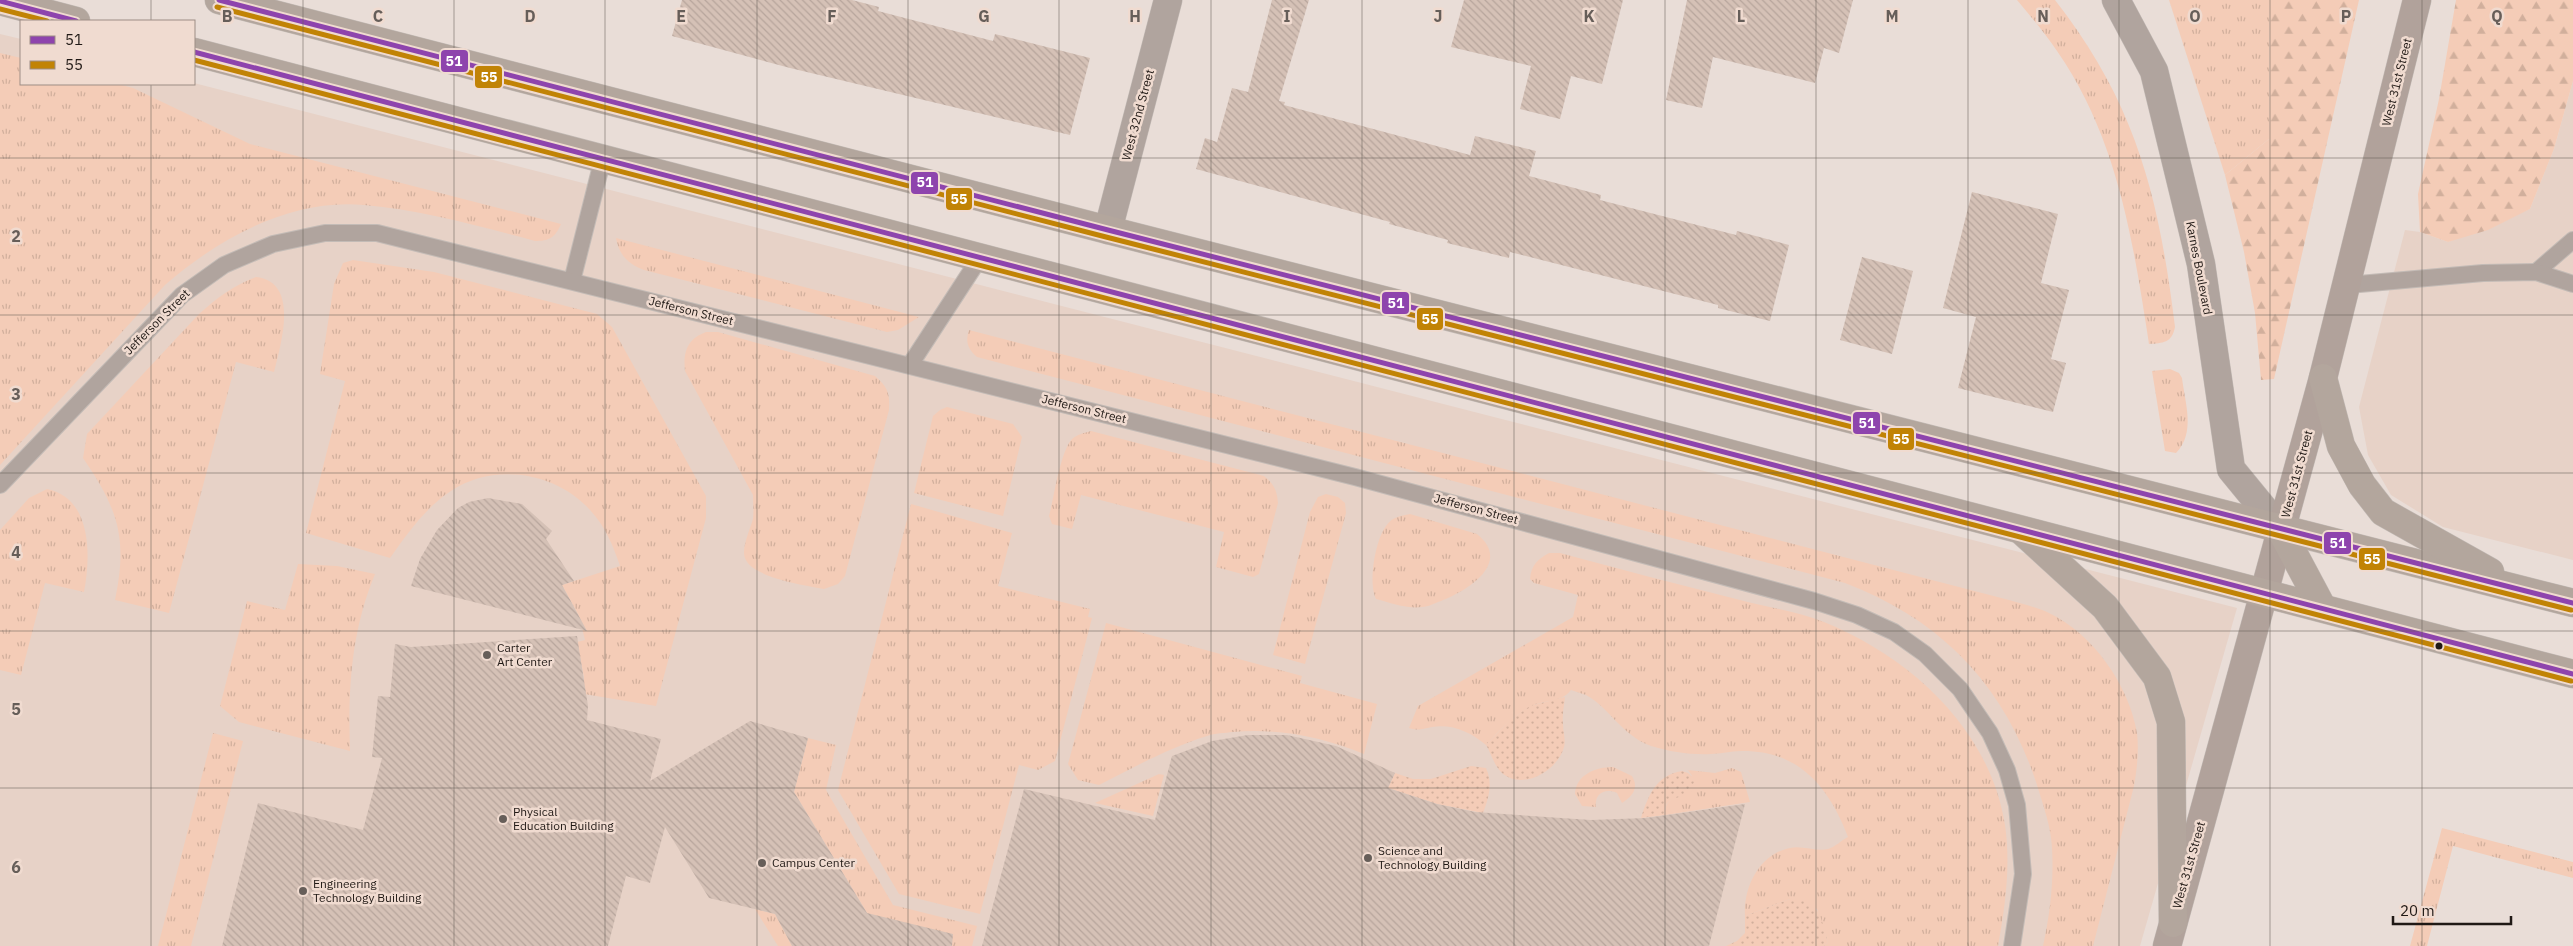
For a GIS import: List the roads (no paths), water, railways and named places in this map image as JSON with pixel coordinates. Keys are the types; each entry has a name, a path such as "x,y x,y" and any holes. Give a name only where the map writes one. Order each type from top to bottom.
{"main road":[{"path":"219,0 1108,230 2573,603"},
{"name":"West 31st Street","path":"2170,934 2266,592 2348,285 2417,0"},
{"path":"0,2 72,20"},
{"path":"195,52 981,256 2573,674"},
{"path":"2323,378 2341,446 2362,485 2383,512 2524,591"},
{"path":"2020,530 2105,607 2157,677 2171,722 2170,934"},
{"path":"2282,530 2322,607"}],"street":[{"name":"West 32nd Street","path":"1108,230 1168,0"},
{"name":"Karnes Boulevard","path":"2116,0 2154,71 2201,264 2231,469 2282,530"}],"lane":[{"path":"572,281 603,158"},
{"name":"Jefferson Street","path":"0,485 182,295 224,265 273,244 325,233 377,233 1355,477 1814,601 1857,615 1894,632 1925,654 1960,689 1990,733 2007,770 2017,804 2023,874 2012,946"},
{"path":"2536,272 2573,240"},
{"path":"910,365 981,256"},
{"path":"2348,285 2483,273 2536,272 2573,284"}],"place":[{"name":"Carter Art Center","path":"487,655"},
{"name":"Physical Education Building","path":"503,819"},
{"name":"Science and Technology Building","path":"1368,858"},
{"name":"Campus Center","path":"762,863"},
{"name":"Engineering Technology Building","path":"303,891"}]}
